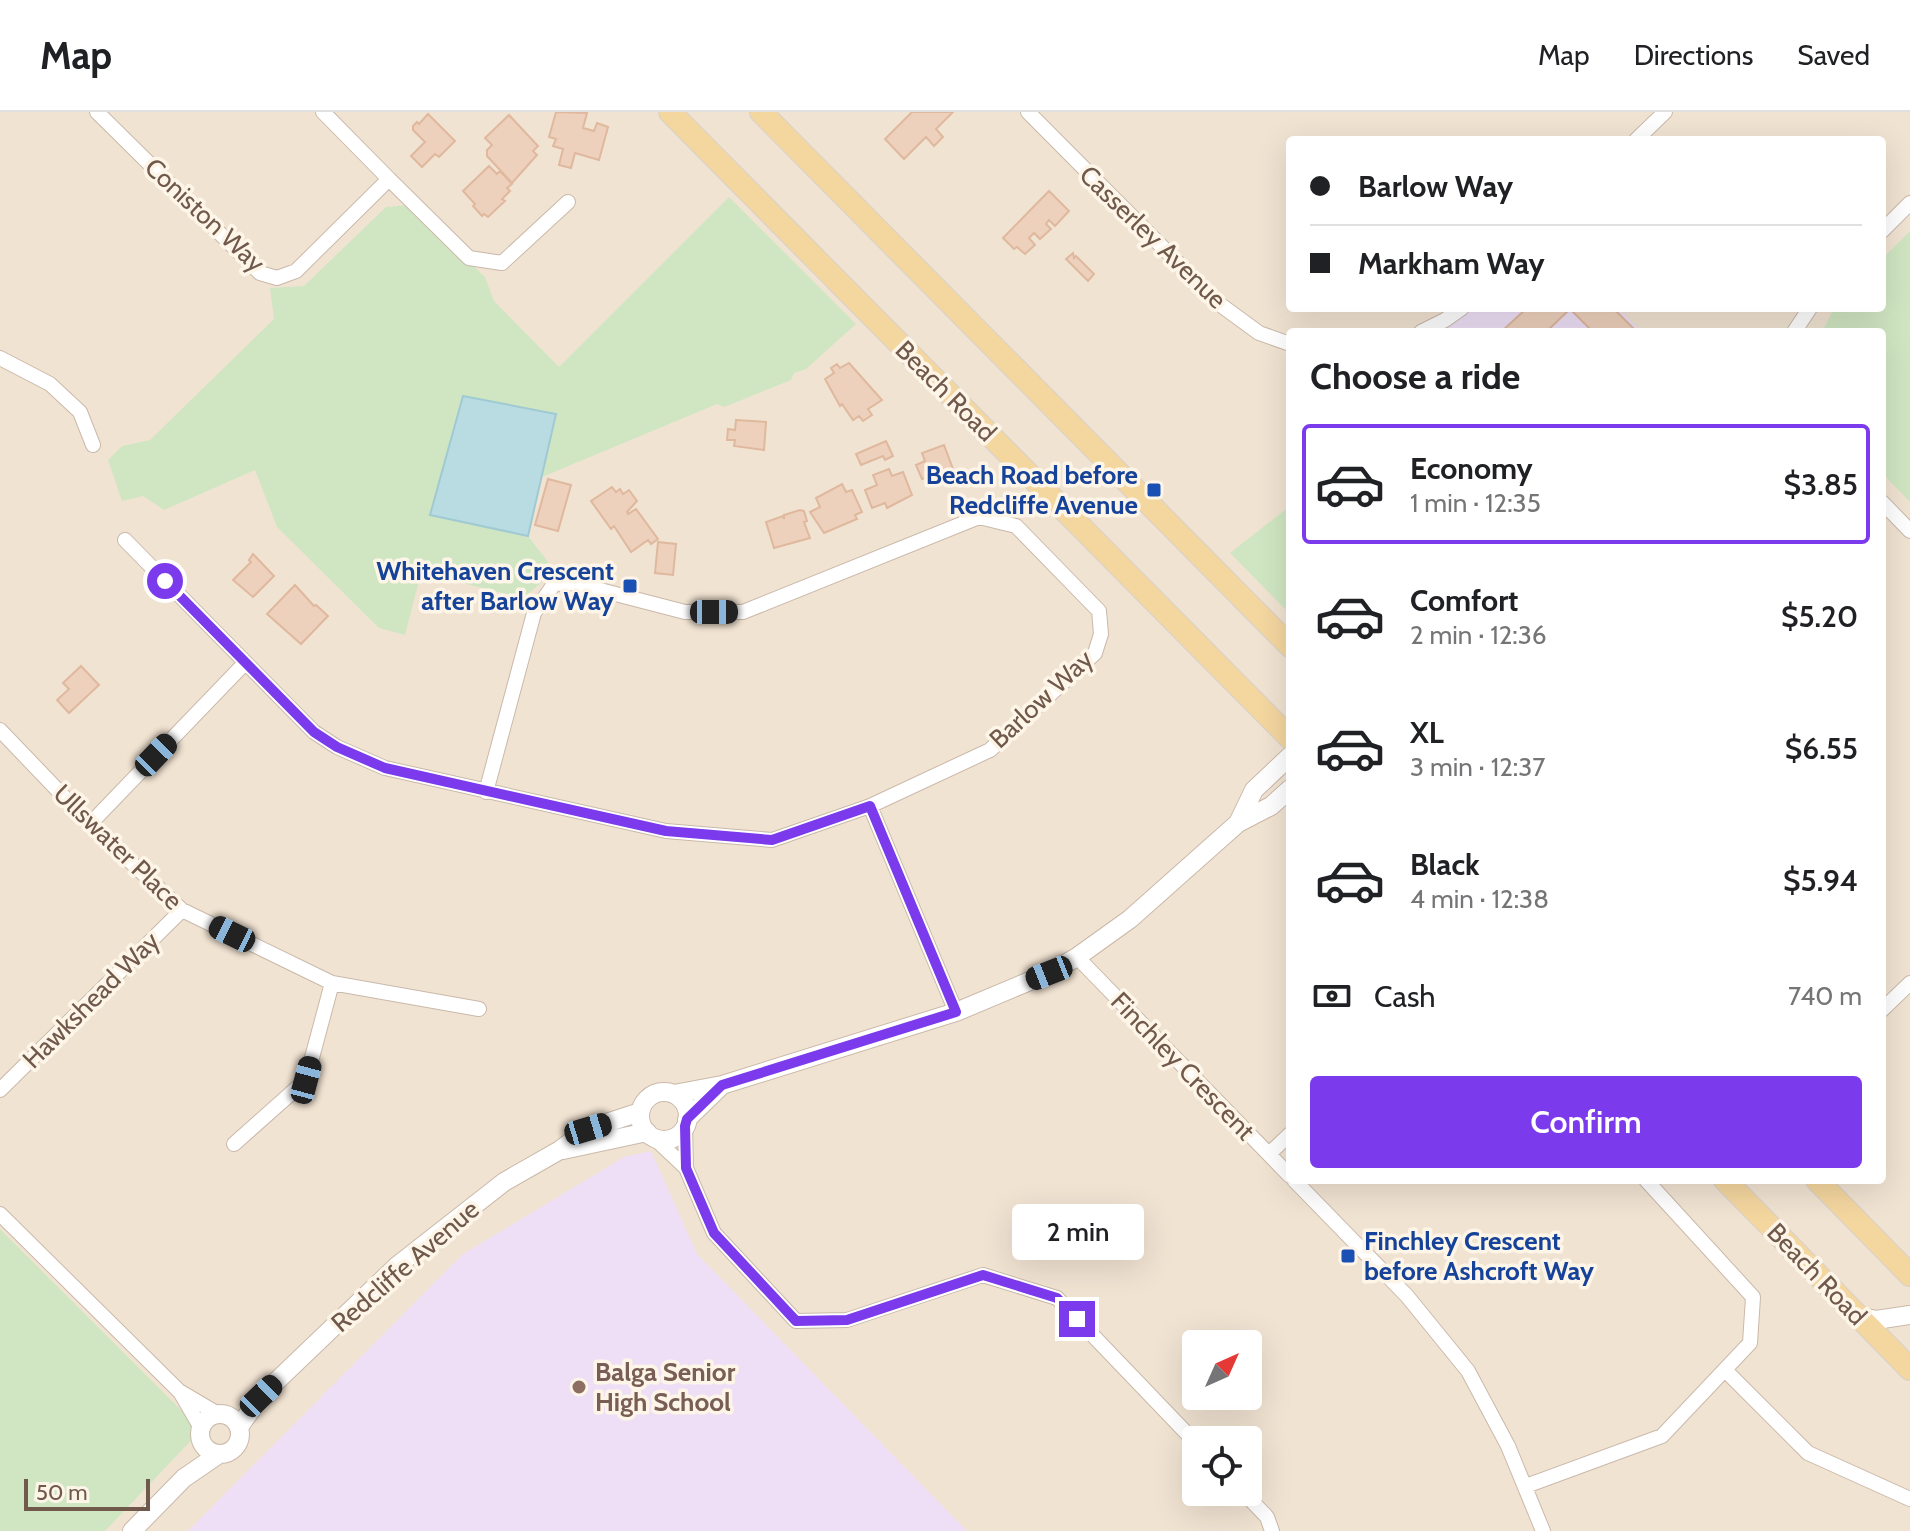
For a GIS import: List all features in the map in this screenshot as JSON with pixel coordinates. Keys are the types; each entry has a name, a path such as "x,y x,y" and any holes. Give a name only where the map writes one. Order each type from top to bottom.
{"main road":[{"name":"Beach Road","path":"670,112 1286,734"},
{"path":"761,112 1286,642"},
{"name":"Beach Road","path":"1729,1184 1910,1369"},
{"path":"1821,1184 1910,1275"}],"street":[{"name":"Coniston Way","path":"97,112 260,273 277,278 296,271 389,179"},
{"path":"323,112 469,258 502,263 568,202"},
{"name":"Casserley Avenue","path":"1028,112 1218,303 1259,333 1286,343"},
{"path":"1640,136 1665,112"},
{"path":"1886,227 1910,203"},
{"path":"1429,328 1456,312"},
{"path":"0,358 50,384 80,412 93,445"},
{"path":"1886,507 1910,531"},
{"name":"Barlow Way","path":"125,540 314,732 337,747 385,768 486,792 666,831 772,840 870,806 990,750 1095,653 1101,634 1099,611 1016,526 979,517 743,612 685,612 573,583 554,584 534,613 486,792"},
{"path":"90,824 245,663"},
{"name":"Ullswater Place","path":"0,730 90,824 182,910 332,983 479,1009"},
{"path":"1238,823 1254,790 1286,760"},
{"path":"686,1168 642,1126 640,1112 653,1094 674,1094 722,1085 956,1012 1049,973 1130,919 1238,823 1271,806 1286,793"},
{"path":"870,806 956,1012"},
{"name":"Hawkshead Way","path":"0,1090 182,910"},
{"name":"Finchley Crescent","path":"1077,957 1286,1172"},
{"path":"234,1144 306,1080 332,983"},
{"path":"1886,1006 1910,983"},
{"path":"650,1134 660,1139 674,1137 722,1085"},
{"path":"674,1094 685,1105 686,1168 714,1233 796,1321 847,1320 983,1275 1057,1298 1182,1428"},
{"name":"Redcliffe Avenue","path":"227,1419 261,1396 398,1265 504,1182 560,1150 588,1129 640,1112"},
{"name":"Redcliffe Avenue","path":"560,1150 650,1134"},
{"path":"1269,1154 1286,1138"},
{"name":"Finchley Crescent","path":"1298,1184 1407,1296 1468,1371 1508,1446 1543,1531"},
{"path":"1526,1486 1662,1436 1750,1343 1753,1297 1650,1184"},
{"path":"0,1214 179,1391 227,1419 239,1440 226,1453 219,1454 184,1478 132,1531"},
{"path":"1858,1316 1876,1320 1910,1315"},
{"path":"1725,1370 1808,1453 1910,1499"},
{"path":"179,1391 207,1449 219,1454"},
{"path":"184,1478 206,1420 227,1419"},
{"path":"1256,1506 1267,1517 1272,1531"}],"shaded area":[{"path":"0,112 1910,112 1910,1531 0,1531"},
{"path":"1468,312 1622,312 1638,328 1445,328"},
{"name":"Balga Senior High School","path":"651,1151 697,1254 967,1531 188,1531 463,1254 624,1157"}],"green space":[{"path":"729,197 856,324 806,369 794,373 791,380 724,407 717,404 542,477 556,414 430,515 528,536 555,571 523,598 421,573 405,635 379,628 277,527 255,470 164,510 143,496 122,501 108,460 122,446 150,440 274,319 270,288 304,286 386,207 409,205 485,277 494,301 559,367"},
{"path":"1910,231 1910,502 1886,477 1886,328 1824,328 1832,312 1886,312 1886,255"},
{"path":"1286,509 1286,610 1230,553"},
{"path":"0,1229 201,1430 105,1531 0,1531"}],"water":[{"path":"463,396 556,414 528,536 430,515"}],"building":[{"path":"556,112 587,113 583,128 594,131 597,123 608,127 599,160 575,153 571,168 559,165 563,149 553,146 556,139 549,137"},
{"path":"912,112 953,112 936,129 943,137 934,146 926,137 904,159 885,139"},
{"path":"428,114 455,141 439,157 435,154 422,167 411,156 425,142 413,126"},
{"path":"509,115 538,146 533,151 537,155 512,183 487,156 487,150 492,145 485,138"},
{"path":"489,166 497,174 500,171 512,184 502,199 505,201 488,217 482,216 463,191"},
{"path":"1049,191 1069,211 1055,226 1049,220 1046,224 1051,229 1040,239 1034,233 1029,238 1035,245 1025,254 1017,247 1014,249 1003,238"},
{"path":"1073,253 1074,258 1076,256 1094,274 1088,281 1066,259"},
{"path":"1523,312 1567,312 1550,328 1505,328"},
{"path":"1573,312 1617,312 1633,328 1589,328"},
{"path":"849,363 882,400 868,409 872,415 863,421 859,416 853,420 842,404 840,406 825,379 834,373 831,368 837,364 840,368"},
{"path":"736,420 766,422 764,450 734,446 735,440 727,440 728,429 735,430"},
{"path":"886,441 893,456 885,460 883,456 861,465 856,454"},
{"path":"944,445 956,477 932,486 928,477 922,479 916,465 925,461 922,453"},
{"path":"889,469 892,476 903,472 912,495 887,508 885,503 872,508 865,490 877,485 873,475"},
{"path":"548,479 571,485 558,531 535,525"},
{"path":"842,484 846,492 852,490 862,512 855,515 857,519 824,533 810,512 820,507 816,498"},
{"path":"612,487 616,492 620,489 623,494 629,490 637,501 628,514 636,509 658,539 651,544 648,540 631,552 614,526 611,529 591,501"},
{"path":"804,511 810,538 774,548 766,522 783,516 784,519 784,515"},
{"path":"658,542 676,544 673,575 655,573"},
{"path":"253,554 274,576 253,597 233,580 251,562 249,560"},
{"path":"295,585 328,616 301,644 267,614"},
{"path":"81,666 99,685 69,713 57,700 69,689 63,683"}],"place":[{"name":"Beach Road before Redcliffe Avenue","path":"1154,490"},
{"name":"Whitehaven Crescent after Barlow Way","path":"630,586"},
{"name":"Finchley Crescent before Ashcroft Way","path":"1348,1256"},
{"name":"Balga Senior High School","path":"579,1387"}],"route":[{"path":"165,581 314,732 337,747 385,768 666,831 772,840 870,806 956,1012 722,1085 687,1119 686,1168 714,1233 796,1321 847,1320 983,1275 1057,1298 1077,1319"}]}
